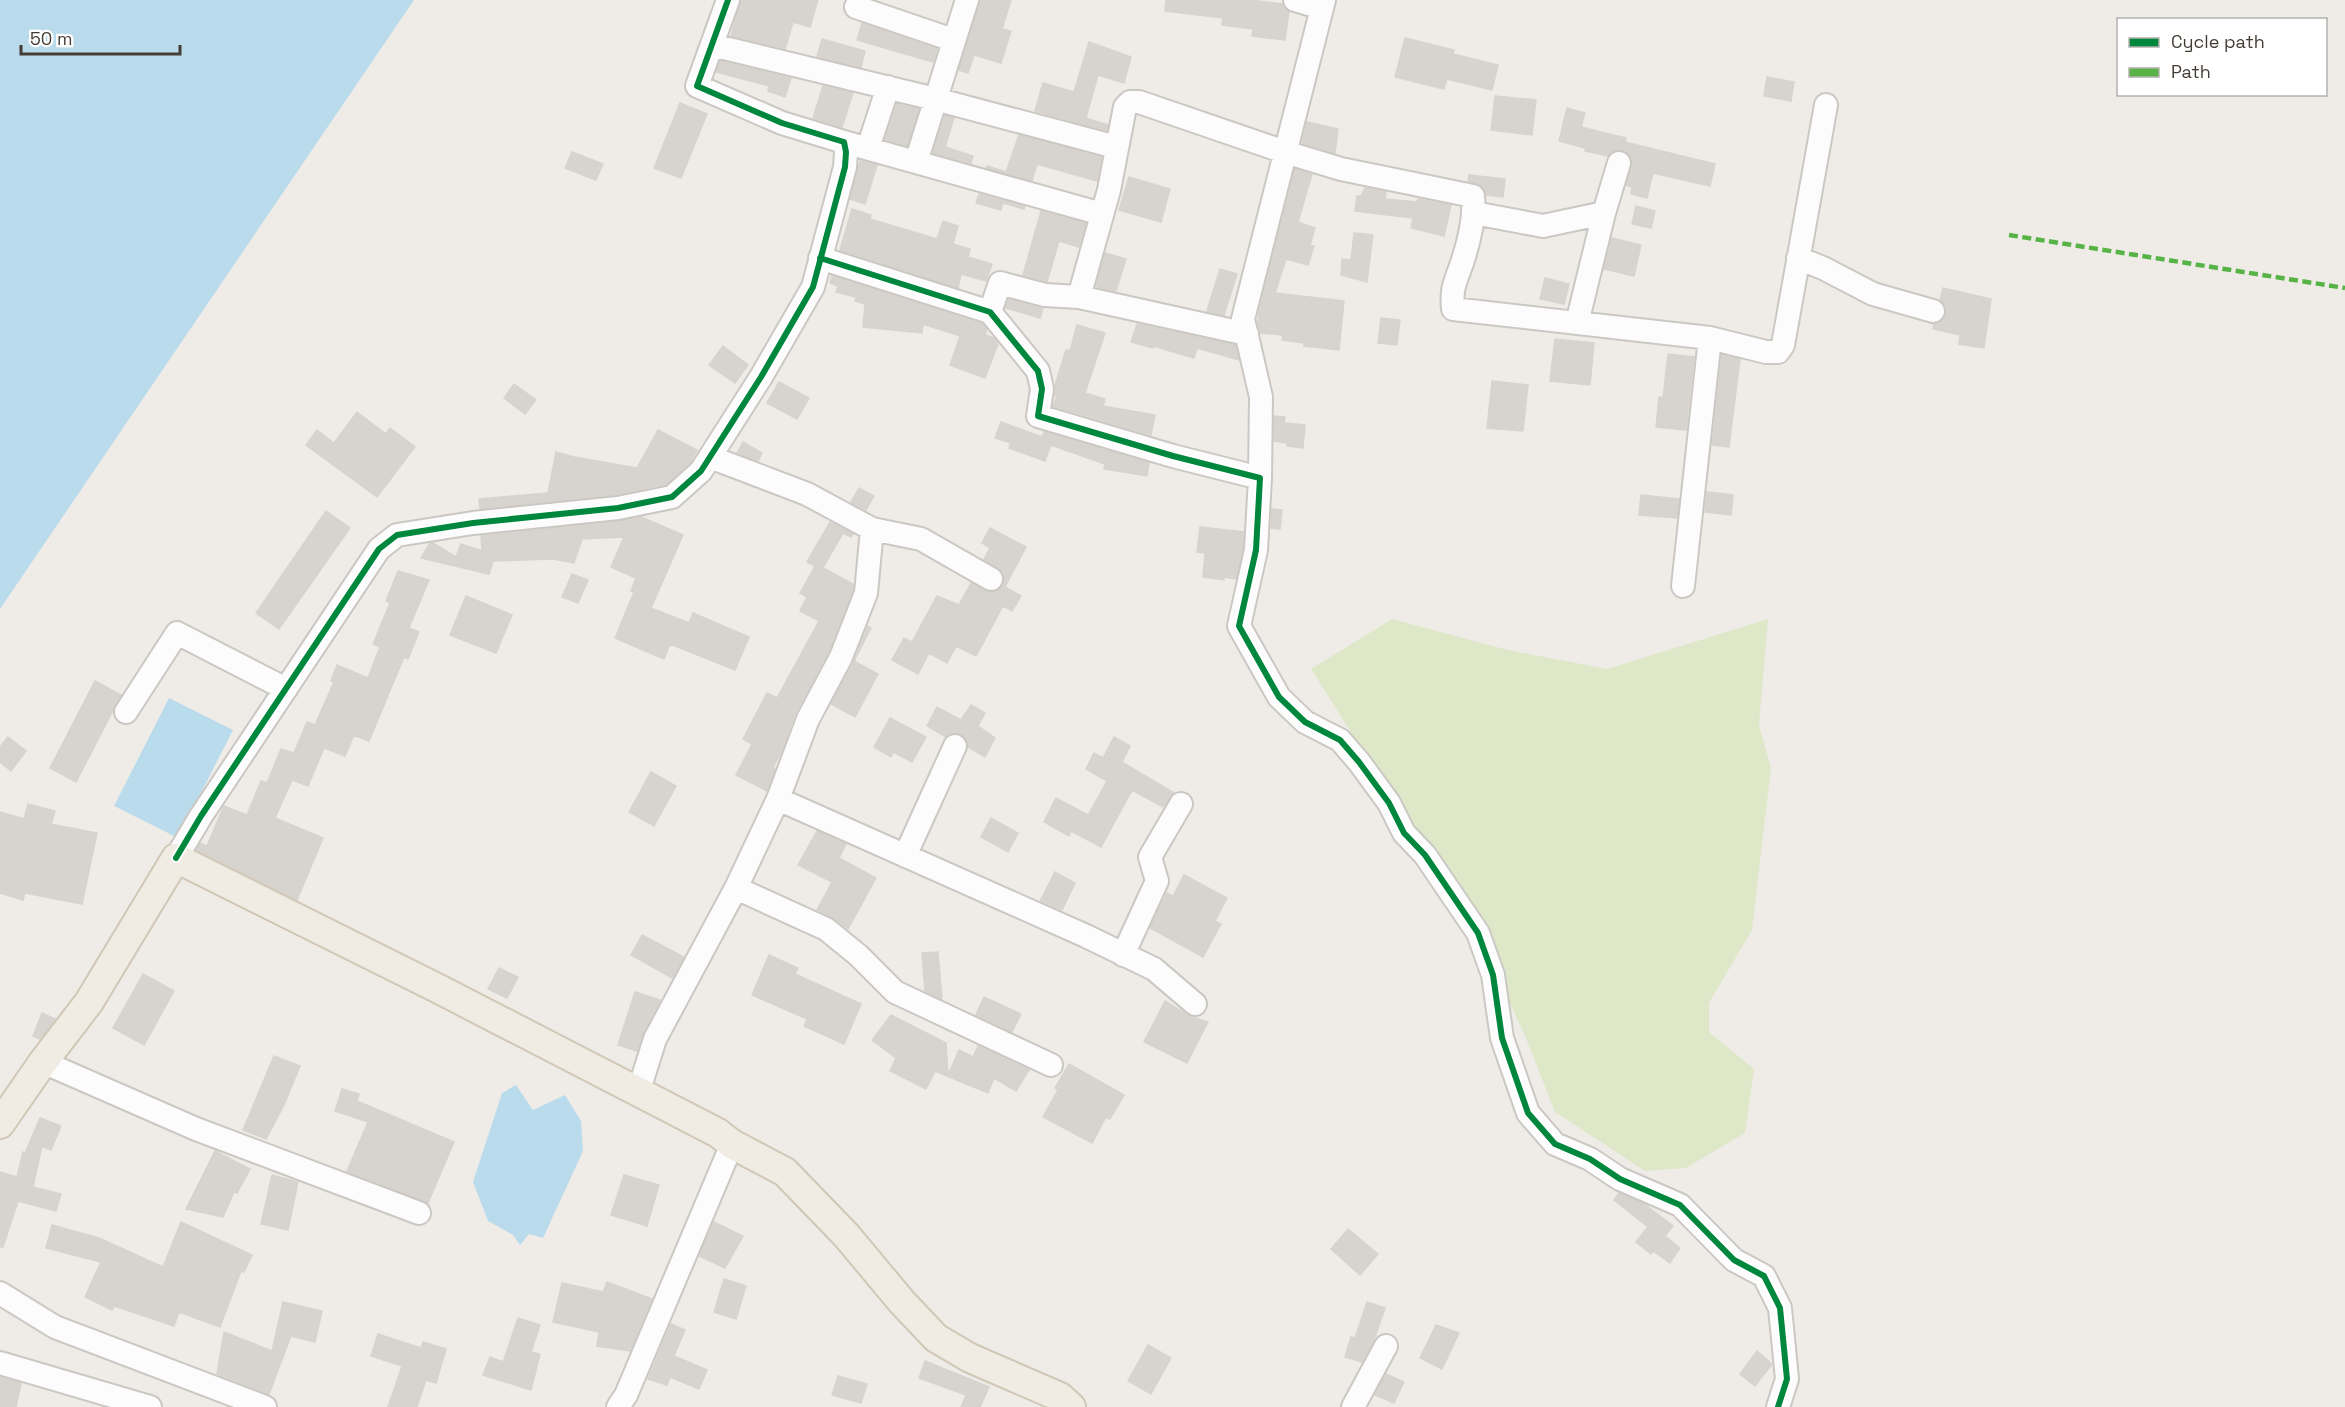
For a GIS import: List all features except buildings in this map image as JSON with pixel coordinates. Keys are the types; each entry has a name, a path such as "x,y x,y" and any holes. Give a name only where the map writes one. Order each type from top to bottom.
{"main road":[{"path":"5,1107 89,1002 176,858 439,989 718,1133 732,1144 785,1172 846,1234 902,1302 936,1338 970,1358 1060,1397 1071,1407"}],"street":[{"path":"728,0 697,86 782,123 1102,214"},
{"path":"916,162 967,0"},
{"path":"1295,0 1323,4 1243,320 1261,397 1260,478 1256,550 1239,626 1280,697 1305,722 1340,740 1359,762 1389,803 1404,833 1425,855 1478,933 1493,975 1502,1038 1528,1113 1555,1144 1590,1160 1620,1179 1680,1205 1734,1260 1764,1276 1780,1308 1787,1379 1778,1407"},
{"path":"856,7 953,40"},
{"path":"712,45 888,87 1116,147"},
{"path":"867,148 888,87"},
{"path":"1079,297 1102,214 1125,108 1130,102 1139,102 1341,169 1473,196 1474,213 1463,261 1451,291 1453,309 1710,338 1766,352 1778,352 1783,345 1826,105"},
{"path":"176,858 201,816 379,549 397,535 472,523 618,508 672,497 701,471 761,377 813,287 844,167 846,152 844,142"},
{"path":"1577,323 1618,163"},
{"path":"1474,213 1543,226 1604,213"},
{"path":"820,258 990,312 1038,371 1042,388 1038,416 1173,456 1260,478"},
{"path":"1798,258 1823,268 1873,294 1933,311"},
{"path":"990,312 1000,283 1045,295 1079,297 1247,334"},
{"path":"1683,586 1710,338"},
{"path":"710,457 807,494 872,529 921,539 991,579"},
{"path":"638,1093 655,1040 736,888 778,799 808,719 841,657 866,594 872,529"},
{"path":"126,712 177,633 286,689"},
{"path":"905,856 955,746"},
{"path":"778,799 1154,969 1195,1004"},
{"path":"1124,955 1157,881 1150,857 1181,804"},
{"path":"736,888 826,929 858,955 895,992 1051,1065"},
{"path":"43,1062 196,1129 419,1213"},
{"path":"618,1407 626,1395 732,1144"},
{"path":"0,1293 56,1327 265,1407"},
{"path":"1353,1407 1386,1346"},
{"path":"0,1364 150,1407"}],"green space":[{"path":"1392,619 1508,650 1607,669 1768,619 1759,725 1771,768 1752,930 1709,1003 1709,1032 1754,1069 1745,1133 1686,1168 1645,1171 1555,1112 1525,1036 1478,933 1311,669"}],"water":[{"path":"0,0 414,0 0,609"},
{"path":"169,698 233,730 178,838 114,806"},
{"path":"516,1085 533,1110 565,1095 581,1121 583,1151 543,1238 529,1234 520,1245 513,1235 488,1221 473,1182 502,1093"}],"marked path":[{"path":"2009,235 2345,288"}],"cycle path":[{"path":"176,858 201,816 379,549 397,535 473,523 618,508 672,497 701,471 761,377 813,287 845,167 846,152 844,142 782,123 697,86 728,0"},
{"path":"820,258 990,312 1038,371 1042,389 1038,416 1173,456 1260,478 1256,550 1239,626 1279,697 1305,722 1340,740 1359,762 1389,803 1404,833 1425,855 1478,933 1493,975 1502,1038 1528,1113 1555,1144 1590,1159 1620,1179 1680,1205 1734,1260 1764,1276 1780,1308 1787,1379 1778,1407"}]}
